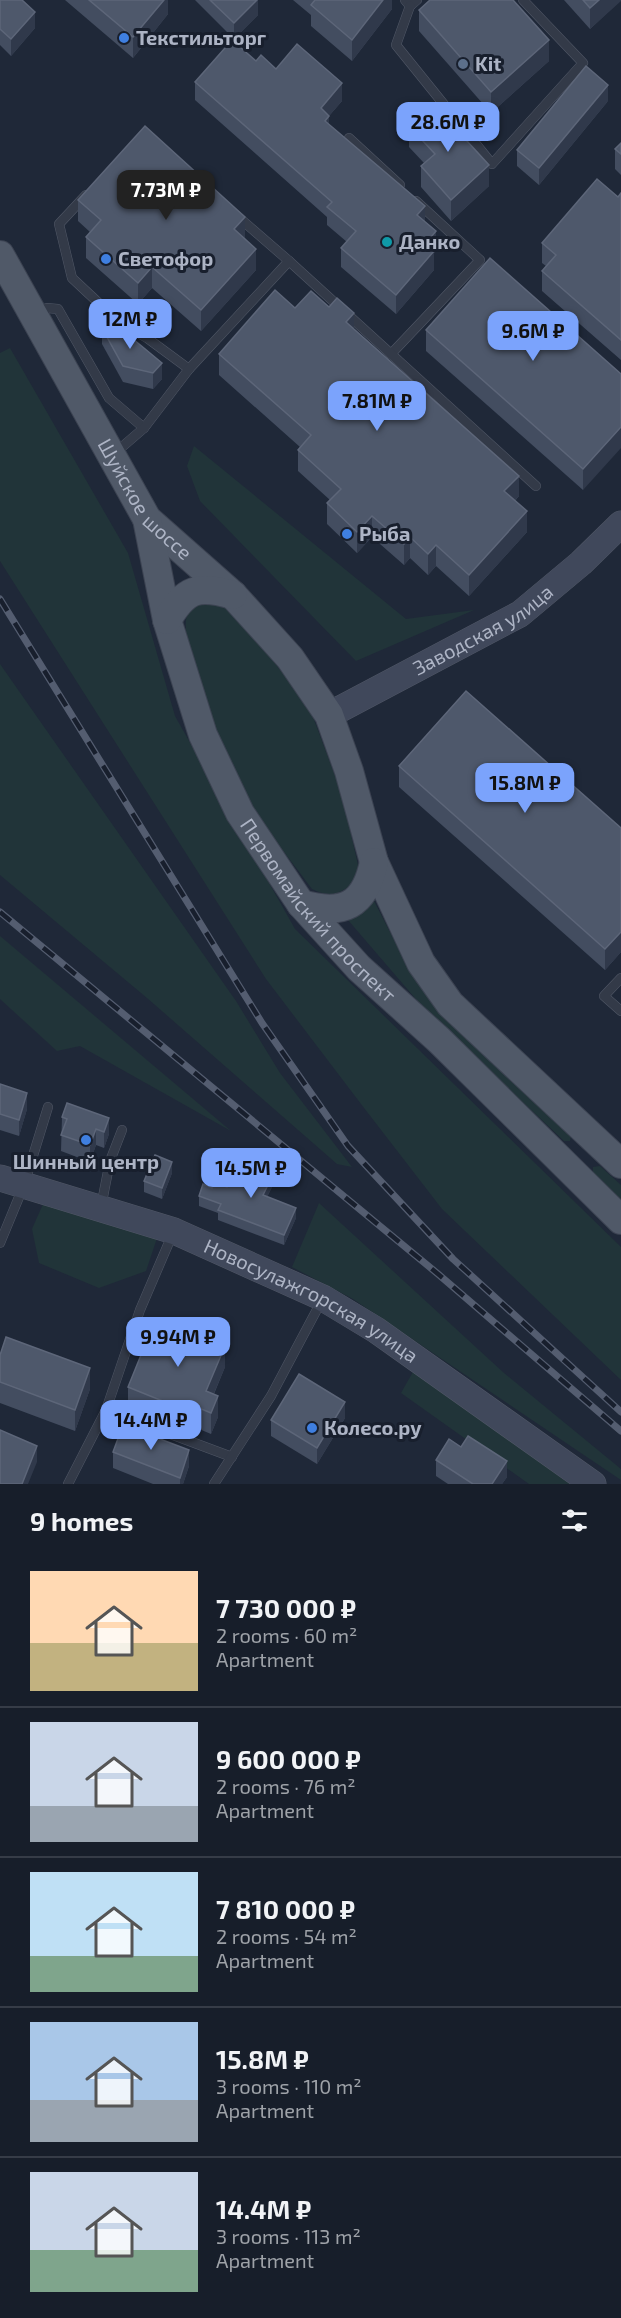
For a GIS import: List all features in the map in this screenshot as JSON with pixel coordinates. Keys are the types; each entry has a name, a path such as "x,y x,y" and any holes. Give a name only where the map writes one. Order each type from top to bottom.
{"main road":[{"name":"Шуйское шоссе","path":"0,255 147,519 233,595 290,658 329,715"},
{"name":"Первомайский проспект","path":"147,519 167,620 203,735 240,813 301,904 359,968 439,1040 621,1220"},
{"name":"Заводская улица","path":"329,715 520,614 581,563 621,524"},
{"path":"167,620 178,602 191,593 209,588 233,595"},
{"path":"329,715 349,771 374,862 421,963 450,1004 621,1164"},
{"path":"301,904 323,910 341,910 359,897 370,882 374,862"},
{"path":"568,1169 594,1139"},
{"name":"Новосулажгорская улица","path":"12,1181 174,1231 323,1298 376,1330 593,1484"}],"lane":[{"path":"411,2 396,45 492,164 583,63 523,0"},
{"path":"349,138 480,260 392,354"},
{"path":"97,184 59,224 72,278 118,322 147,338 189,369"},
{"path":"229,209 536,486"},
{"path":"111,456 144,428 189,369 289,261"},
{"path":"34,315 47,308 58,309 109,398 144,428"},
{"path":"621,978 604,996 621,1011"},
{"path":"0,1243 12,1181 48,1107"},
{"path":"101,1207 110,1161 122,1130"},
{"path":"68,1484 106,1410 140,1310 174,1231"},
{"path":"214,1484 271,1396 323,1298"},
{"path":"106,1410 232,1457"}],"green space":[{"path":"10,348 128,553 175,716 295,929 621,1247 621,1380 442,1209 266,979 0,561 0,353"},
{"path":"194,446 406,619 474,610 356,661 200,501 187,466"},
{"path":"207,599 235,611 310,709 342,794 358,865 355,881 340,892 324,894 312,889 254,812 217,737 197,680 186,631 188,612 195,605"},
{"path":"0,664 236,1001 280,1073 352,1167 337,1164 147,998 0,875"},
{"path":"374,901 406,963 571,1135 570,1141 564,1141 427,1012 348,920"},
{"path":"0,936 231,1131 80,1046 57,1051 0,999"},
{"path":"600,1166 621,1185 621,1200 593,1173 593,1167"},
{"path":"319,1203 504,1373 621,1469 621,1480 353,1299 292,1267"},
{"path":"43,1204 157,1238 146,1271 99,1288 39,1263 32,1229"},
{"path":"414,1370 570,1484 529,1484 401,1393"}],"building":[{"path":"0,0 22,0 35,12 11,39 0,29"},
{"path":"89,0 164,0 133,37"},
{"path":"210,0 257,0 234,23"},
{"path":"315,0 383,0 352,40 311,5"},
{"path":"430,0 513,0 549,40 491,92 419,10"},
{"path":"583,0 599,0 590,8"},
{"path":"232,40 256,61 261,55 276,69 297,44 342,83 321,108 329,116 325,121 425,206 417,215 436,231 425,244 434,251 396,295 341,248 356,231 327,207 332,202 195,82"},
{"path":"586,66 608,85 539,168 517,150"},
{"path":"433,104 489,165 451,200 421,166 435,154 409,126"},
{"path":"145,126 245,217 234,229 256,249 201,310 152,267 138,283 86,237 101,220 78,200"},
{"path":"621,143 621,154 615,149"},
{"path":"597,179 618,197 621,193 621,340 542,271 556,255 542,243"},
{"path":"490,258 621,374 621,427 583,469 426,330"},
{"path":"275,290 295,308 311,291 329,307 337,298 354,313 346,322 519,476 504,491 527,511 469,575 436,545 428,554 410,537 404,544 372,516 357,532 327,503 341,489 298,450 311,435 219,354"},
{"path":"109,319 162,363 153,373 123,366 102,328"},
{"path":"466,691 621,828 621,932 605,949 399,766"},
{"path":"0,1084 27,1093 19,1120 0,1114"},
{"path":"67,1103 109,1118 104,1132 96,1129 90,1145 61,1135 67,1119 62,1117"},
{"path":"155,1155 172,1162 162,1188 144,1181"},
{"path":"241,1159 273,1175 263,1195 296,1208 284,1235 218,1210 221,1204 199,1196 203,1184 212,1188 214,1182 227,1187"},
{"path":"156,1318 225,1346 206,1391 218,1396 211,1413 199,1408 197,1415 128,1387"},
{"path":"6,1337 90,1368 75,1410 0,1382 0,1355"},
{"path":"299,1374 345,1402 317,1448 271,1420"},
{"path":"123,1425 189,1450 180,1478 113,1452"},
{"path":"0,1430 37,1446 22,1484 0,1484"},
{"path":"468,1436 507,1461 492,1484 473,1484 436,1460 449,1439 461,1447"}],"railway":[{"path":"0,599 262,1023 348,1146 453,1259 621,1412"},
{"path":"0,912 438,1274 621,1431"}],"place":[{"name":"Текстильторг","path":"124,38"},
{"name":"Kit","path":"463,64"},
{"name":"Данко","path":"387,242"},
{"name":"Светофор","path":"106,259"},
{"name":"Рыба","path":"347,534"},
{"name":"Шинный центр","path":"86,1140"},
{"name":"Колесо.ру","path":"312,1428"}]}
